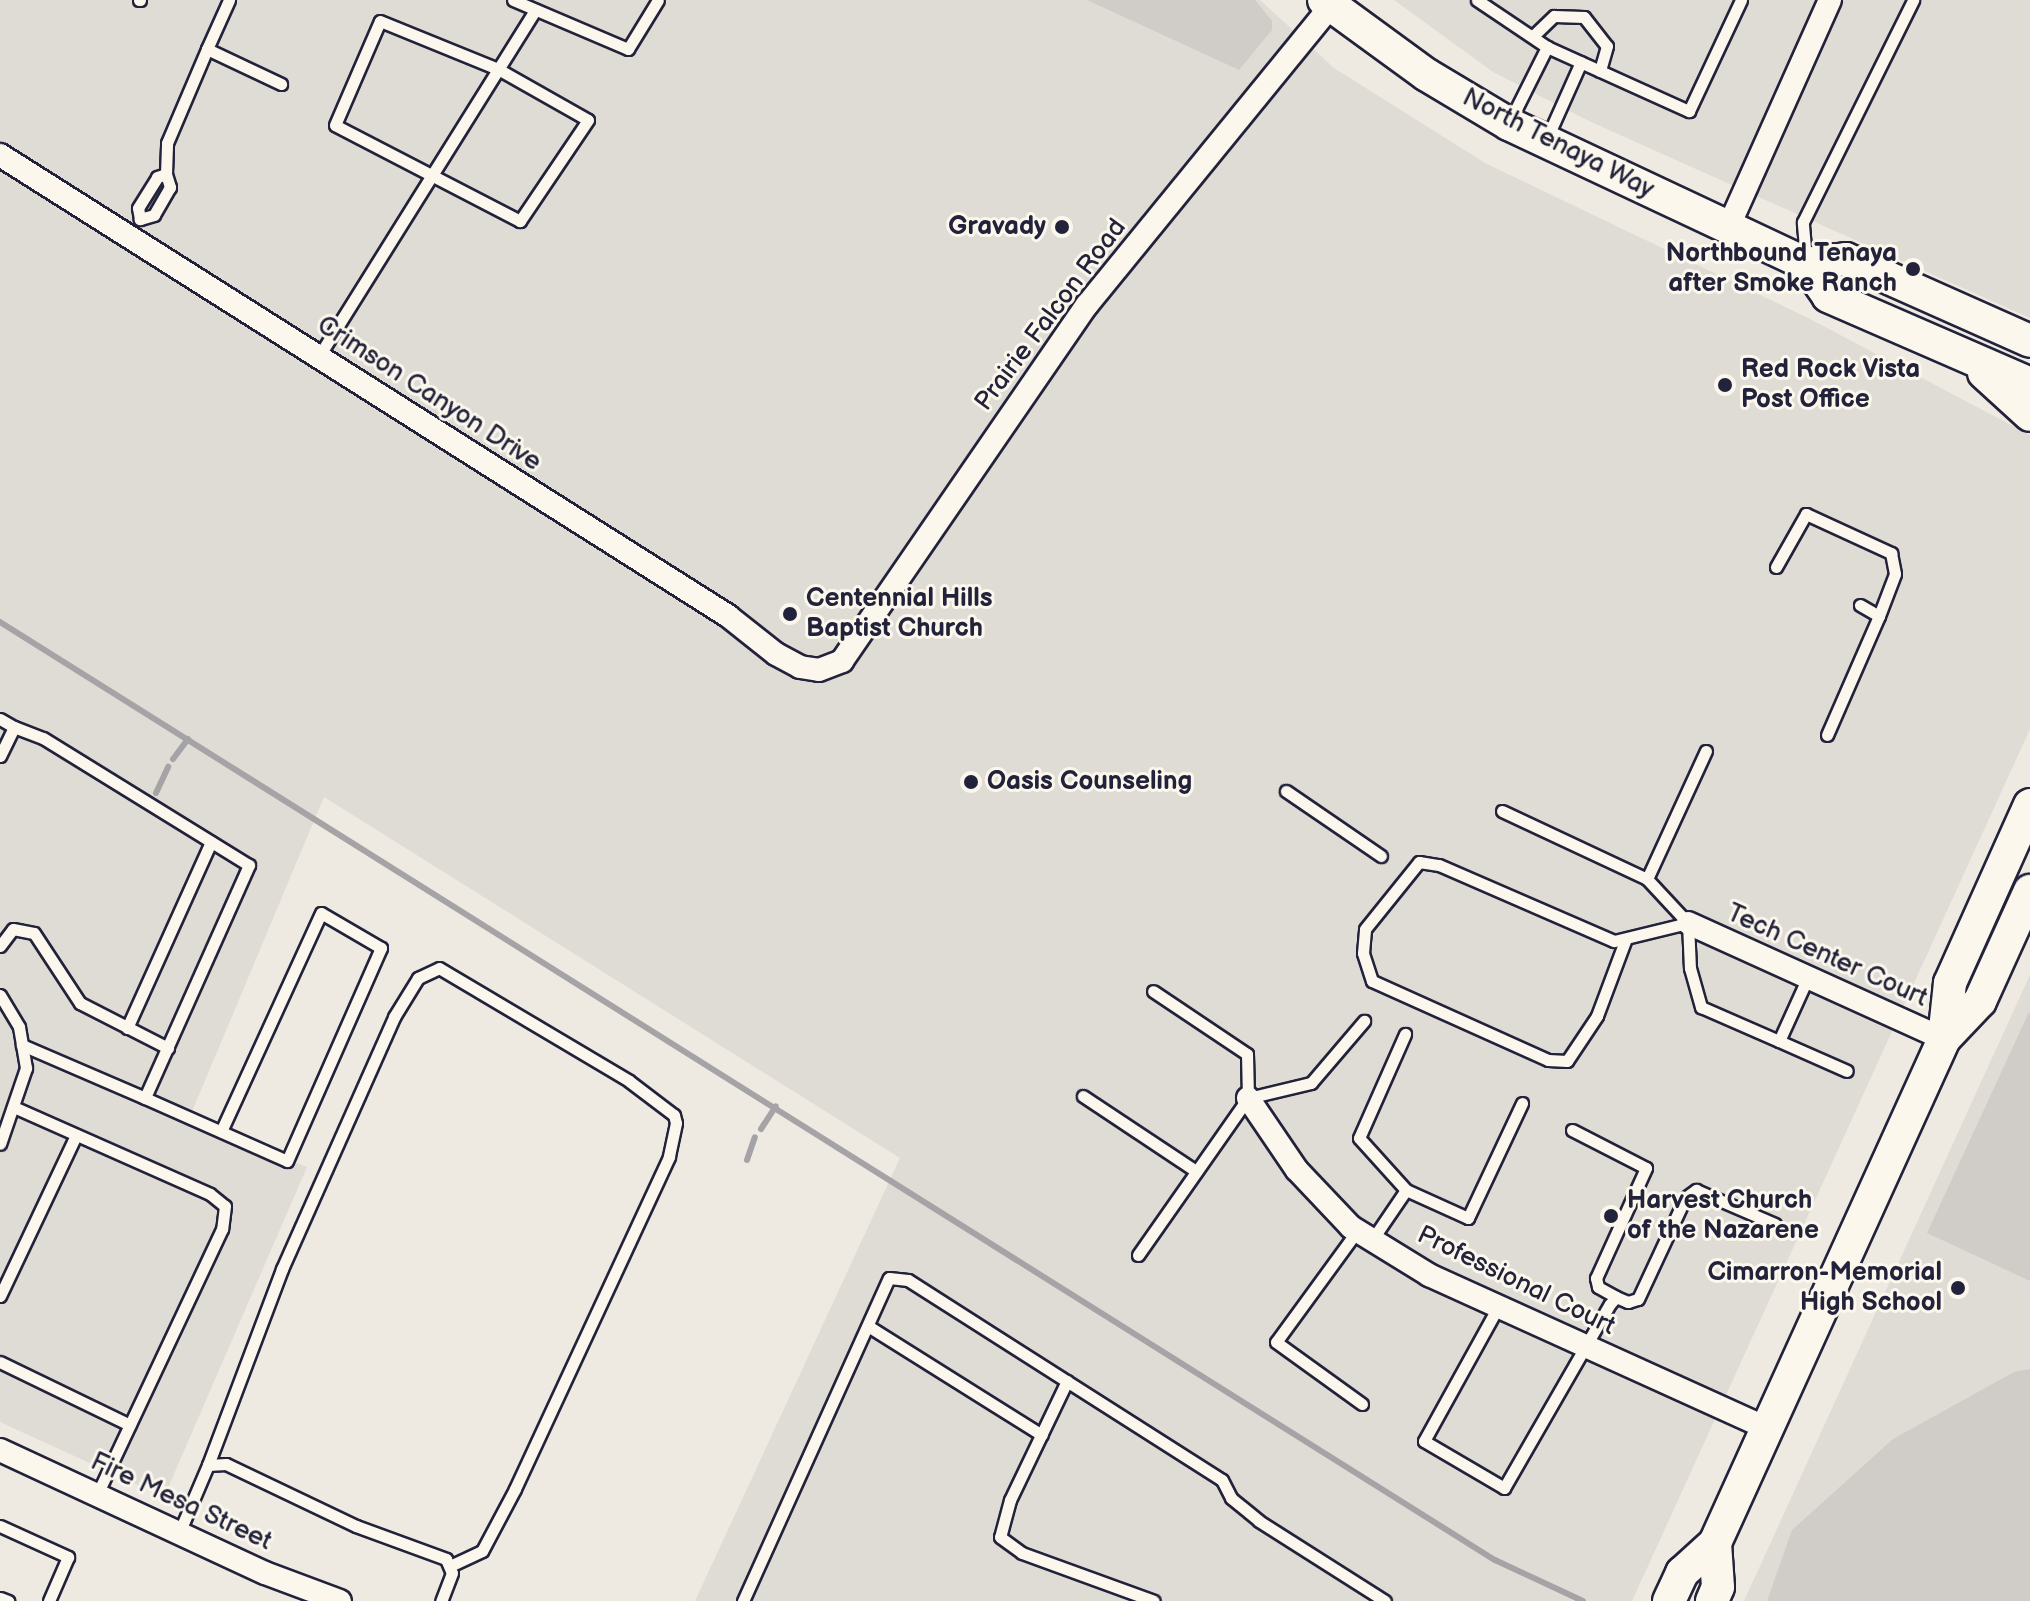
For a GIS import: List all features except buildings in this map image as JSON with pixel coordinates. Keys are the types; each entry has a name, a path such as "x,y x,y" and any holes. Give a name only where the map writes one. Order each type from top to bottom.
{"main road":[{"name":"North Tenaya Way","path":"1328,3 1427,75 1509,124 1806,264 1828,296 2030,384"},
{"path":"1806,264 1846,259 2030,341"},
{"path":"1964,355 2030,415"},
{"path":"1669,1601 1682,1573 1715,1543 1944,1039 1950,983 2030,805"},
{"path":"1944,1039 1980,1001 2030,891"},
{"path":"1712,1601 1718,1587 1715,1543"}],"street":[{"path":"1728,228 1830,0"},
{"name":"Prairie Falcon Road","path":"830,668 842,661 874,617 1087,305 1328,3"},
{"name":"Crimson Canyon Drive","path":"0,155 135,228 319,356 728,616 776,654 800,667 830,668"},
{"name":"Tech Center Court","path":"1688,923 1944,1039"},
{"name":"Professional Court","path":"1248,1098 1297,1170 1364,1235 1429,1275 1767,1428"},
{"name":"Fire Mesa Street","path":"0,1450 179,1533 340,1601"}],"lane":[{"path":"135,228 154,215 170,187 166,174 167,143 229,0"},
{"path":"513,0 628,49 658,0"},
{"path":"1477,0 1547,47 1689,111 1741,0"},
{"path":"1806,264 1803,222 1913,0"},
{"path":"319,356 535,10"},
{"path":"1533,36 1554,16 1584,17 1607,46 1600,71"},
{"path":"380,21 498,69 588,120 520,221 433,173 335,125 380,21"},
{"path":"1509,124 1547,47"},
{"path":"207,49 281,84"},
{"path":"1545,142 1581,62"},
{"path":"1776,567 1806,514 1891,553 1895,574 1827,735"},
{"path":"1860,605 1879,616"},
{"path":"0,719 43,738 249,865 145,1098"},
{"path":"0,756 14,727"},
{"path":"1647,879 1706,751"},
{"path":"1286,791 1381,856"},
{"path":"1502,811 1647,879 1688,923 1690,968 1701,1007 1847,1071"},
{"path":"127,1028 211,842"},
{"path":"1625,941 1597,1016 1567,1061 1548,1060 1372,981 1363,953 1365,929 1419,862 1439,865 1614,941 1625,941 1688,923"},
{"path":"22,1045 287,1161 381,948 321,913 221,1131"},
{"path":"0,946 13,929 34,933 80,1003 168,1048"},
{"path":"179,1533 282,1269 394,1017 418,978 439,968 629,1081 674,1115 676,1123 669,1157 515,1489 482,1551 452,1565 441,1601"},
{"path":"1779,1041 1808,977"},
{"path":"1138,1255 1248,1098 1247,1054 1153,991"},
{"path":"0,995 19,1027 26,1068 16,1108 0,1144"},
{"path":"1248,1098 1311,1083 1364,1021"},
{"path":"1405,1034 1359,1138 1406,1190 1468,1218 1522,1103"},
{"path":"1083,1096 1196,1171"},
{"path":"16,1108 210,1194 225,1206 222,1229 97,1495"},
{"path":"1572,1130 1641,1161 1646,1168 1596,1278 1598,1287 1616,1297 1628,1302 1638,1299 1685,1198 1696,1190 1775,1224"},
{"path":"0,1296 76,1135"},
{"path":"1362,1404 1276,1342 1364,1235 1406,1190"},
{"path":"743,1601 889,1278 908,1280 1222,1480 1231,1498 1259,1521 1385,1601"},
{"path":"1498,1307 1424,1441 1504,1488 1616,1297"},
{"path":"868,1326 1042,1435"},
{"path":"0,1362 130,1425"},
{"path":"1067,1381 1010,1500 1000,1537 1022,1553 1154,1601"},
{"path":"208,1465 226,1464 452,1565"},
{"path":"0,1526 68,1557 49,1601"},
{"path":"1359,1601 1365,1589"},
{"path":"0,1598 8,1601"}],"shaded area":[{"path":"0,0 1260,0 1334,68 1485,163 1808,318 2030,435 2030,729 1632,1601 695,1601 900,1158 324,797 188,1121 307,1167 164,1497 0,1422"},
{"path":"1087,0 1255,0 1272,21 1272,30 1239,70"},
{"path":"1394,0 2030,0 2030,318 1591,122 1493,72"},
{"name":"Cimarron-Memorial High School","path":"2030,975 2030,1601 1744,1601"},
{"path":"2030,1013 2030,1281 1927,1233"},
{"path":"2030,1369 2030,1601 1767,1601 1792,1530 1893,1439 2014,1372"}],"waterway":[{"path":"0,622 1495,1560 1583,1601"},
{"path":"173,759 188,739"},
{"path":"156,793 168,767"},
{"path":"761,1129 776,1106"},
{"path":"747,1160 755,1137"}],"place":[{"name":"Gravady","path":"1062,227"},
{"name":"Northbound Tenaya after Smoke Ranch","path":"1913,269"},
{"name":"Red Rock Vista Post Office","path":"1725,385"},
{"name":"Centennial Hills Baptist Church","path":"790,614"},
{"name":"Oasis Counseling","path":"971,782"},
{"name":"Harvest Church of the Nazarene","path":"1611,1216"},
{"name":"Cimarron-Memorial High School","path":"1958,1288"}]}
